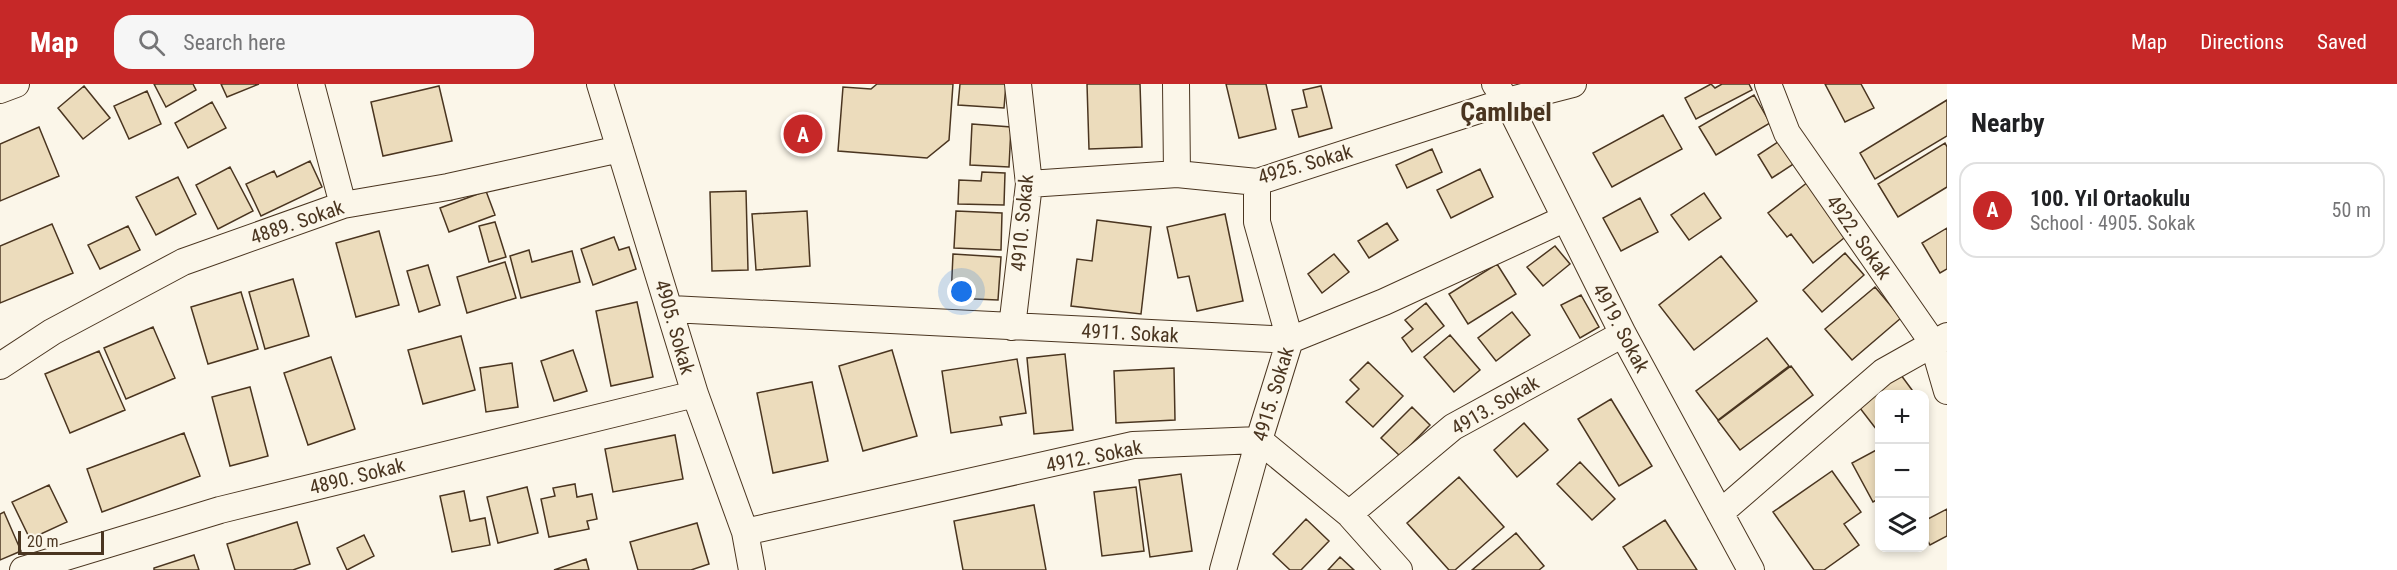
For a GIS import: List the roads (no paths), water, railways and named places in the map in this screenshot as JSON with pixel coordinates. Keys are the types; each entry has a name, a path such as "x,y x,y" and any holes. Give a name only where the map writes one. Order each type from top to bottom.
{"street":[{"path":"0,90 16,84"},
{"path":"311,84 344,205"},
{"name":"4905. Sokak","path":"600,84 671,309 695,394 745,532 752,570"},
{"name":"4910. Sokak","path":"1012,327 1029,184 1018,84"},
{"path":"1176,84 1177,174"},
{"name":"4925. Sokak","path":"1029,184 1177,174 1257,182 1501,92 1573,84"},
{"name":"4922. Sokak","path":"1768,84 1787,133 1940,339 1947,391"},
{"name":"4919. Sokak","path":"1501,92 1623,334 1751,570"},
{"name":"4889. Sokak","path":"0,366 52,332 183,262 344,205 448,187 620,148"},
{"name":"4915. Sokak","path":"1223,570 1290,340 1257,222 1257,182"},
{"name":"4911. Sokak","path":"671,309 1290,340 1384,302 1564,219"},
{"name":"4913. Sokak","path":"1350,514 1453,427 1623,334"},
{"path":"1720,513 1883,372 1940,339"},
{"name":"4890. Sokak","path":"23,570 220,510 695,394"},
{"path":"1259,440 1350,514 1399,570"},
{"name":"4912. Sokak","path":"745,532 1133,445 1259,440"}],"place":[{"name":"100. Yıl Ortaokulu","path":"803,134"}],"district":[{"name":"Çamlıbel","path":"1506,112"}]}
